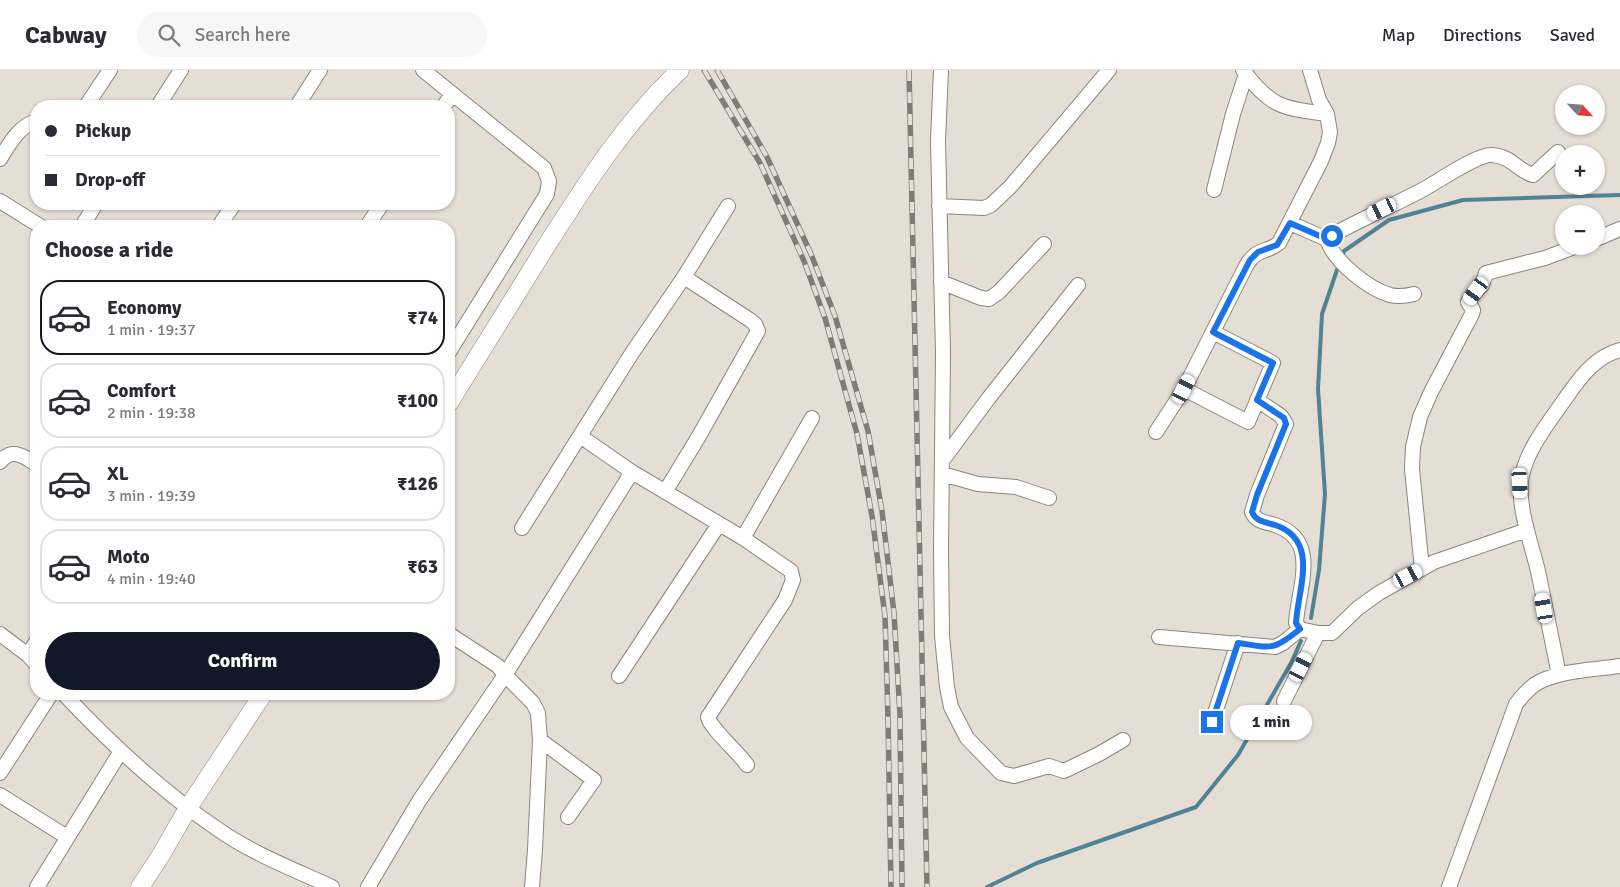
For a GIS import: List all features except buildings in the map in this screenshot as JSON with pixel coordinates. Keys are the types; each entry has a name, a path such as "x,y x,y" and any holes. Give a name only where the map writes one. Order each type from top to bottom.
{"street":[{"path":"90,100 110,70"},
{"path":"162,100 181,70"},
{"path":"301,100 320,70"},
{"path":"423,70 544,168 549,181 547,194 455,342"},
{"path":"455,393 588,181 657,92 680,70"},
{"path":"941,70 938,141 943,352 941,580 944,663 952,707 967,738 996,770 1005,775 1014,776 1045,766 1052,766 1064,771 1123,740"},
{"path":"939,206 984,208 991,205 1011,186 1108,70"},
{"path":"1156,432 1184,389 1250,260 1258,252 1277,245 1321,161 1330,132 1327,114 1319,100 1310,70"},
{"path":"1245,72 1264,96 1274,102 1294,110 1327,114"},
{"path":"1214,190 1245,72"},
{"path":"448,100 452,94"},
{"path":"0,159 22,128 30,123"},
{"path":"1331,245 1338,232 1424,189 1479,158 1489,155 1501,156 1524,171 1533,174 1555,155"},
{"path":"0,201 30,220"},
{"path":"522,528 632,353 684,277 728,206"},
{"path":"1290,223 1331,245 1354,274 1364,282 1391,295 1414,294"},
{"path":"1605,235 1620,229"},
{"path":"941,282 981,298 989,299 999,292 1044,244"},
{"path":"1422,568 1412,468 1413,447 1420,417 1431,392 1472,314 1473,310 1468,302 1482,286 1486,273 1555,254"},
{"path":"665,492 758,331 755,324 750,320 684,277"},
{"path":"942,468 988,399 1078,285"},
{"path":"1184,389 1248,422 1273,363 1213,332"},
{"path":"1559,675 1538,572 1527,530 1521,500 1520,483 1529,456 1555,413 1582,376 1599,360 1620,350"},
{"path":"1257,400 1284,418 1286,424 1252,512 1258,520 1289,531 1300,544 1303,555 1303,568 1296,623 1300,629 1318,634 1332,632 1358,608 1379,593 1422,568 1463,551 1527,530"},
{"path":"743,538 812,418"},
{"path":"580,436 632,472 743,538 786,567 793,575 785,600 708,717 710,724 736,750 747,765"},
{"path":"0,462 10,453 17,453 30,461"},
{"path":"942,468 978,484 1016,487 1049,498"},
{"path":"368,887 419,801 505,675 632,472"},
{"path":"619,676 719,524"},
{"path":"1159,636 1275,647 1300,629"},
{"path":"0,634 30,658"},
{"path":"1284,701 1318,634"},
{"path":"455,638 498,666 533,703 538,713 540,740 536,850 532,887"},
{"path":"1212,722 1238,643"},
{"path":"1449,887 1516,704 1525,692 1538,682 1559,675 1620,666"},
{"path":"0,773 47,700"},
{"path":"70,700 145,773 216,829 248,848 332,887"},
{"path":"140,887 161,856 188,808 260,700"},
{"path":"540,740 594,780 568,817"},
{"path":"37,887 121,751"},
{"path":"0,796 67,837"}],"waterway":[{"path":"1342,257 1344,251 1389,220 1463,200 1620,195"},
{"path":"1311,618 1319,570 1325,494 1318,389 1322,314 1339,264"},
{"path":"987,887 1037,863 1196,807 1238,755 1291,663 1301,641"}],"railway":[{"path":"704,70 760,163 804,261 825,318 857,434 872,516 885,616 891,887"},
{"path":"717,70 767,157 811,254 835,316 868,431 882,511 894,613 900,715 902,887"},
{"path":"909,70 927,887"}],"route":[{"path":"1212,722 1238,643 1275,647 1300,629 1297,627 1296,614 1303,568 1303,555 1300,544 1294,536 1289,531 1258,520 1252,512 1286,424 1284,418 1257,400 1273,363 1213,332 1250,260 1258,252 1277,245 1290,223 1329,240 1332,236"}]}
